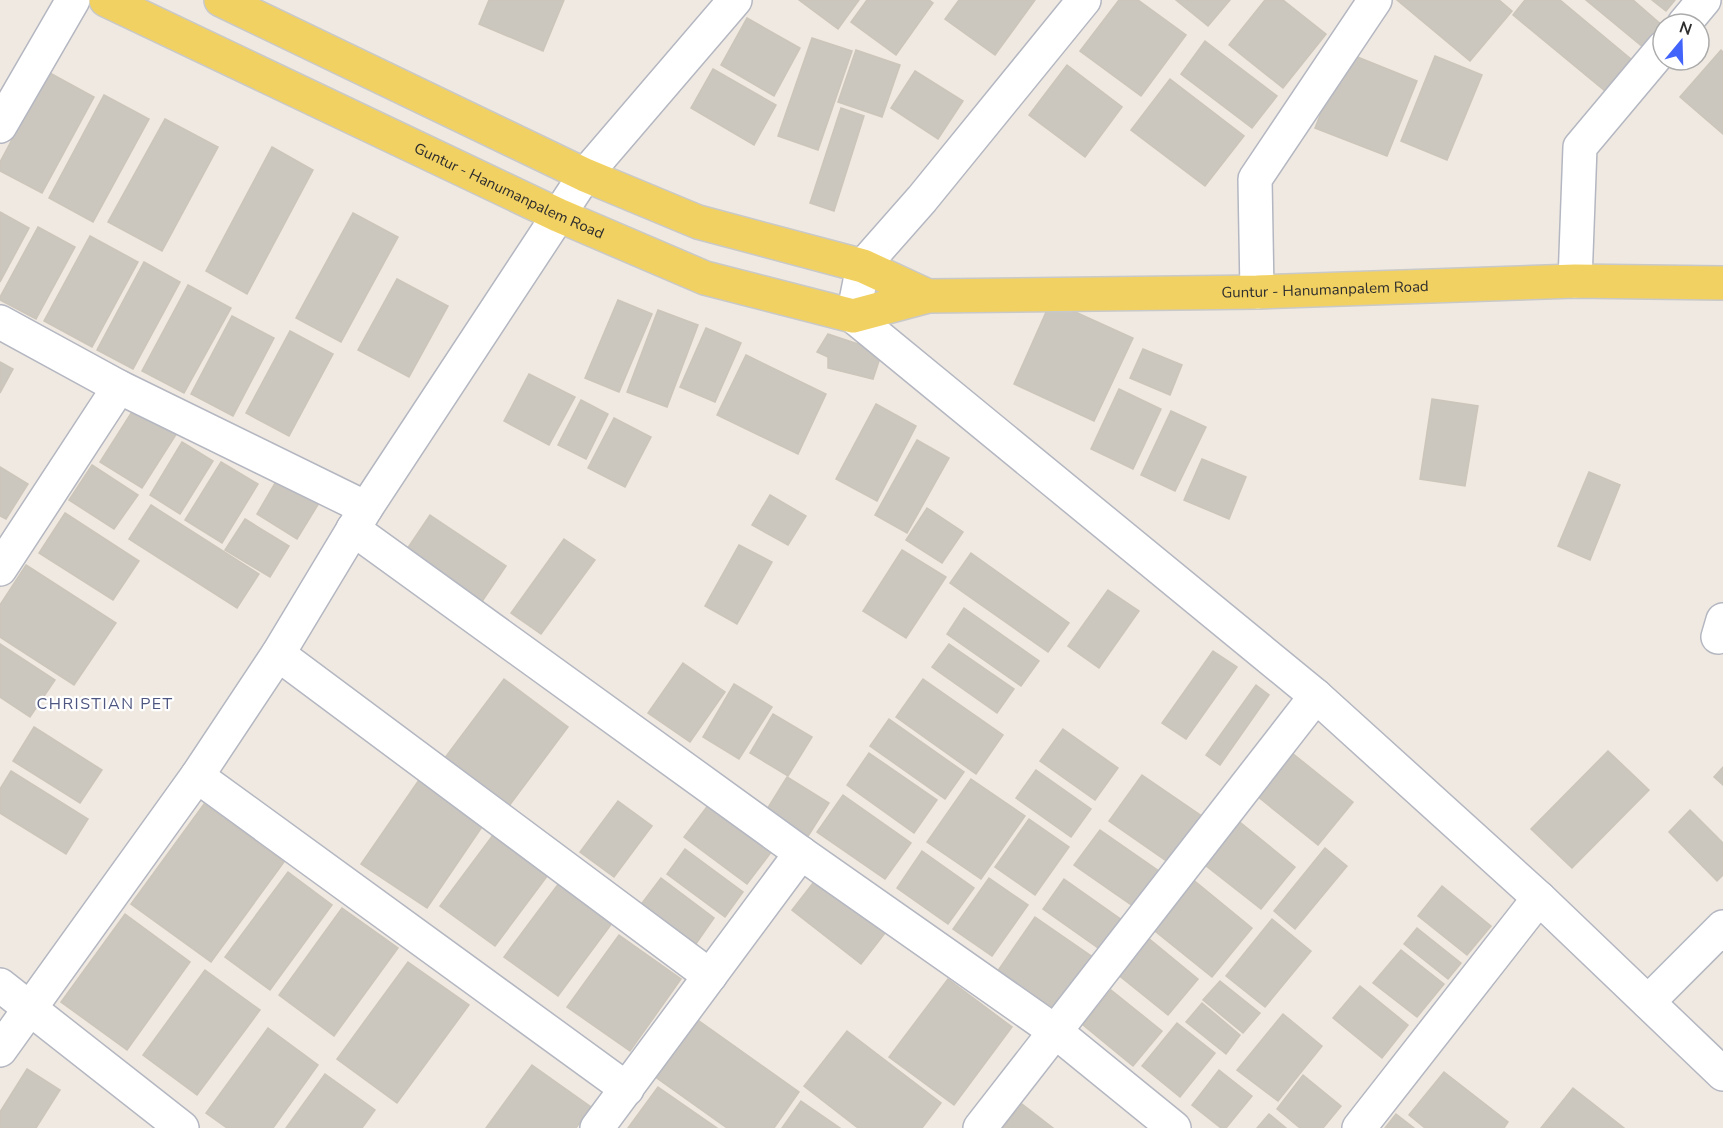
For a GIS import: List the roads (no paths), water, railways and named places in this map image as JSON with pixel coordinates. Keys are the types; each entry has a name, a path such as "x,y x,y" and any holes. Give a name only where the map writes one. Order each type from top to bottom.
{"main road":[{"name":"Guntur - Hanumanpalem Road","path":"106,0 558,215 705,278 853,316 928,296 1257,292 1575,281 1723,283"},
{"name":"Guntur - Hanumanpalem Road","path":"221,0 585,175 698,222 863,267 928,296"}],"street":[{"path":"0,126 73,0"},
{"path":"0,1050 197,776 278,654 359,519 585,175 735,0"},
{"path":"1084,0 922,199 863,267 853,316 1316,696 1539,898 1723,1074"},
{"path":"1257,292 1255,179 1375,0"},
{"path":"1694,12 1704,0"},
{"path":"1575,281 1580,147 1651,62"},
{"path":"0,322 359,519 801,853 1056,1032 1174,1128"},
{"path":"0,569 119,387"},
{"path":"278,654 710,976"},
{"path":"981,1128 1316,696"},
{"path":"197,776 627,1089"},
{"path":"597,1128 801,853"},
{"path":"1359,1128 1539,898"},
{"path":"1648,1002 1723,927"},
{"path":"0,985 182,1128"}],"district":[{"name":"CHRISTIAN PET","path":"105,704"}]}
